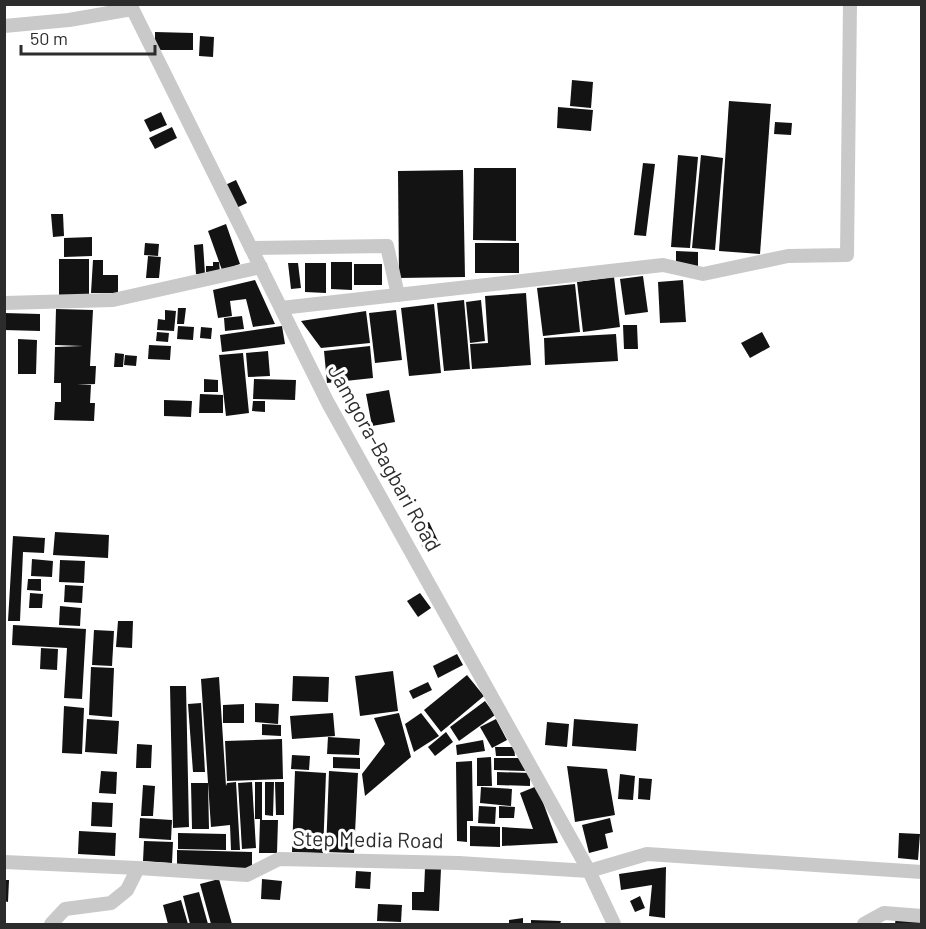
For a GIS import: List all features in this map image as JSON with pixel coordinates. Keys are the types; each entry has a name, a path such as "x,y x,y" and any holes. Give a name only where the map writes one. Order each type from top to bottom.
{"street":[{"path":"281,308 663,265 703,274 788,256 847,255 850,4"},
{"path":"4,26 69,20 131,7"},
{"name":"Jamgora-Bagbari Road","path":"131,7 334,414 589,871 614,924"},
{"path":"251,248 387,246 398,295"},
{"path":"4,303 113,300 261,267"},
{"name":"Step Media Road","path":"4,862 247,875 279,859 459,863 589,871 647,854 921,872"},
{"path":"51,924 65,909 111,903 127,890 138,868"},
{"path":"864,924 884,913 921,916"}],"building":[{"path":"155,32 193,33 193,50 155,50"},
{"path":"200,36 214,37 213,57 199,56"},
{"path":"572,80 593,82 591,108 570,106"},
{"path":"729,101 771,104 760,254 719,251"},
{"path":"558,107 593,110 591,131 557,128"},
{"path":"161,112 167,125 150,132 144,120"},
{"path":"775,122 792,123 791,135 774,134"},
{"path":"172,127 177,138 155,149 149,138"},
{"path":"678,155 698,157 690,248 671,247"},
{"path":"701,155 723,158 715,250 692,248"},
{"path":"643,163 655,164 646,236 634,235"},
{"path":"474,168 516,168 516,241 473,240"},
{"path":"463,170 465,277 399,278 398,171"},
{"path":"236,180 247,203 234,209 223,186"},
{"path":"51,214 63,214 64,236 53,237"},
{"path":"226,224 240,264 222,270 208,231"},
{"path":"92,237 92,256 64,257 64,238"},
{"path":"145,243 159,244 158,256 144,255"},
{"path":"475,243 519,243 519,273 475,273"},
{"path":"203,244 205,274 196,274 194,245"},
{"path":"676,251 698,252 698,267 676,267"},
{"path":"148,256 161,257 159,278 146,278"},
{"path":"59,259 89,259 89,295 59,295"},
{"path":"93,260 103,260 103,275 118,275 118,293 91,293"},
{"path":"213,262 219,262 220,272 206,272 206,266 213,266"},
{"path":"331,262 352,262 352,290 331,289"},
{"path":"288,263 298,263 301,288 291,289"},
{"path":"305,263 326,263 326,293 305,292"},
{"path":"354,264 382,264 382,285 354,285"},
{"path":"643,276 648,312 625,315 620,279"},
{"path":"614,277 620,327 583,332 577,282"},
{"path":"255,280 275,324 253,327 246,299 230,301 232,316 218,318 213,290"},
{"path":"683,280 686,322 660,323 658,282"},
{"path":"575,284 580,332 543,336 537,288"},
{"path":"526,293 531,365 472,369 470,344 488,343 485,296"},
{"path":"464,300 470,369 444,371 437,303"},
{"path":"481,300 485,341 470,343 466,302"},
{"path":"434,304 441,373 409,376 401,308"},
{"path":"178,308 186,308 184,324 177,324"},
{"path":"56,309 93,310 90,366 96,366 95,384 77,385 91,385 90,403 95,403 94,421 54,420 55,402 61,402 61,383 54,383 55,347 83,346 55,345"},
{"path":"165,310 176,311 174,331 157,330 158,319 165,320"},
{"path":"396,310 402,360 375,363 369,313"},
{"path":"366,311 370,343 321,348 301,321"},
{"path":"4,313 40,314 40,331 4,330"},
{"path":"242,316 244,329 225,331 224,318"},
{"path":"623,325 637,325 638,349 624,349"},
{"path":"178,326 194,327 193,340 177,339"},
{"path":"282,326 285,344 222,352 220,335"},
{"path":"201,327 212,328 211,339 200,338"},
{"path":"157,332 169,333 168,342 156,341"},
{"path":"762,332 770,347 750,358 741,343"},
{"path":"616,334 618,361 545,365 544,338"},
{"path":"18,339 37,340 36,374 18,374"},
{"path":"149,345 171,346 170,360 148,359"},
{"path":"370,346 373,378 327,383 324,351"},
{"path":"268,351 270,376 248,377 246,353"},
{"path":"115,353 124,354 123,367 114,367"},
{"path":"243,353 249,413 226,416 219,355"},
{"path":"125,355 137,356 136,366 124,365"},
{"path":"204,379 218,380 218,392 204,392"},
{"path":"254,379 296,380 295,400 253,399"},
{"path":"389,390 395,422 372,426 366,394"},
{"path":"200,394 223,395 223,413 199,413"},
{"path":"164,400 192,401 191,417 164,416"},
{"path":"253,401 265,401 265,412 252,411"},
{"path":"429,522 438,541 423,548 414,528"},
{"path":"55,532 109,535 108,558 53,555"},
{"path":"13,536 45,538 44,553 23,552 20,621 8,621"},
{"path":"32,559 53,561 52,577 31,576"},
{"path":"60,560 85,561 84,583 59,582"},
{"path":"28,579 41,579 41,591 27,590"},
{"path":"65,585 83,586 82,603 64,602"},
{"path":"30,593 43,594 42,608 29,608"},
{"path":"420,593 431,608 418,617 407,601"},
{"path":"60,606 81,608 80,626 59,625"},
{"path":"118,621 133,621 132,648 116,647"},
{"path":"13,625 86,629 82,699 64,698 67,648 12,645"},
{"path":"94,630 114,631 112,666 92,665"},
{"path":"41,648 58,649 57,670 40,669"},
{"path":"457,654 463,665 438,678 433,666"},
{"path":"91,667 114,668 112,717 89,715"},
{"path":"393,671 398,711 360,716 355,676"},
{"path":"467,675 484,696 441,732 424,710"},
{"path":"293,676 329,677 328,702 292,701"},
{"path":"219,677 226,786 227,783 236,782 240,850 231,850 230,825 211,827 201,679"},
{"path":"428,682 432,690 413,699 409,691"},
{"path":"170,686 186,686 189,827 173,828"},
{"path":"485,701 495,715 459,741 450,727"},
{"path":"201,703 205,772 193,772 188,704"},
{"path":"255,703 279,704 278,724 255,722"},
{"path":"244,704 244,723 223,723 223,705"},
{"path":"64,706 84,708 82,754 62,753"},
{"path":"333,713 335,736 292,739 290,716"},
{"path":"399,713 411,757 365,796 362,774 385,744 374,718"},
{"path":"421,713 439,736 414,752 405,724"},
{"path":"87,719 119,721 117,754 85,752"},
{"path":"496,719 507,740 492,748 480,727"},
{"path":"574,719 638,724 636,751 572,746"},
{"path":"547,722 569,724 567,747 545,745"},
{"path":"262,724 281,725 281,736 262,735"},
{"path":"446,732 453,742 435,756 428,747"},
{"path":"328,737 360,739 359,755 327,754"},
{"path":"282,739 283,779 227,781 225,741"},
{"path":"483,740 485,751 457,755 456,745"},
{"path":"137,744 152,745 151,768 136,768"},
{"path":"495,747 514,747 515,756 496,756"},
{"path":"292,755 310,756 309,770 291,769"},
{"path":"333,757 360,758 360,769 333,768"},
{"path":"491,757 492,786 477,786 477,758"},
{"path":"494,758 522,758 526,771 494,770"},
{"path":"472,761 473,821 467,821 467,842 457,841 456,762"},
{"path":"567,766 607,769 615,815 575,822"},
{"path":"101,771 117,772 116,794 99,793"},
{"path":"295,771 326,773 323,853 292,852"},
{"path":"329,771 358,773 354,853 326,852"},
{"path":"497,772 530,773 530,786 497,785"},
{"path":"620,774 635,776 633,800 618,799"},
{"path":"639,778 652,779 650,800 638,799"},
{"path":"252,782 256,848 242,849 238,783"},
{"path":"255,782 262,782 262,820 278,820 277,853 259,853 260,819 255,819"},
{"path":"265,782 274,782 273,816 265,815"},
{"path":"275,782 284,782 284,815 276,815"},
{"path":"191,783 208,783 209,829 192,829"},
{"path":"143,785 155,786 153,816 141,816"},
{"path":"537,786 558,843 502,846 502,827 533,829 520,793"},
{"path":"481,787 512,789 511,806 480,803"},
{"path":"92,802 113,803 112,827 91,826"},
{"path":"479,806 496,807 495,824 478,823"},
{"path":"499,806 515,807 514,818 499,818"},
{"path":"140,818 172,820 171,840 139,838"},
{"path":"610,818 613,832 605,834 608,848 589,853 582,825"},
{"path":"470,826 500,827 500,847 470,846"},
{"path":"79,831 116,833 115,856 78,854"},
{"path":"178,833 226,834 226,850 178,849"},
{"path":"899,833 920,834 918,860 898,858"},
{"path":"144,841 173,842 172,863 143,861"},
{"path":"177,850 252,852 252,870 177,869"},
{"path":"666,867 665,918 649,916 652,885 621,890 619,874"},
{"path":"425,868 441,869 439,911 412,910 412,892 424,892"},
{"path":"356,871 371,872 370,889 355,888"},
{"path":"219,879 232,924 211,924 200,884"},
{"path":"262,879 282,881 280,900 261,899"},
{"path":"4,880 9,880 8,902 4,901"},
{"path":"199,892 208,924 190,924 183,896"},
{"path":"640,896 645,908 635,912 630,901"},
{"path":"181,900 188,924 168,924 163,905"},
{"path":"378,904 402,905 401,922 377,921"},
{"path":"896,916 921,918 921,924 895,924"},
{"path":"523,918 523,924 509,924 509,920"},
{"path":"531,920 561,921 560,924 531,924"}]}
